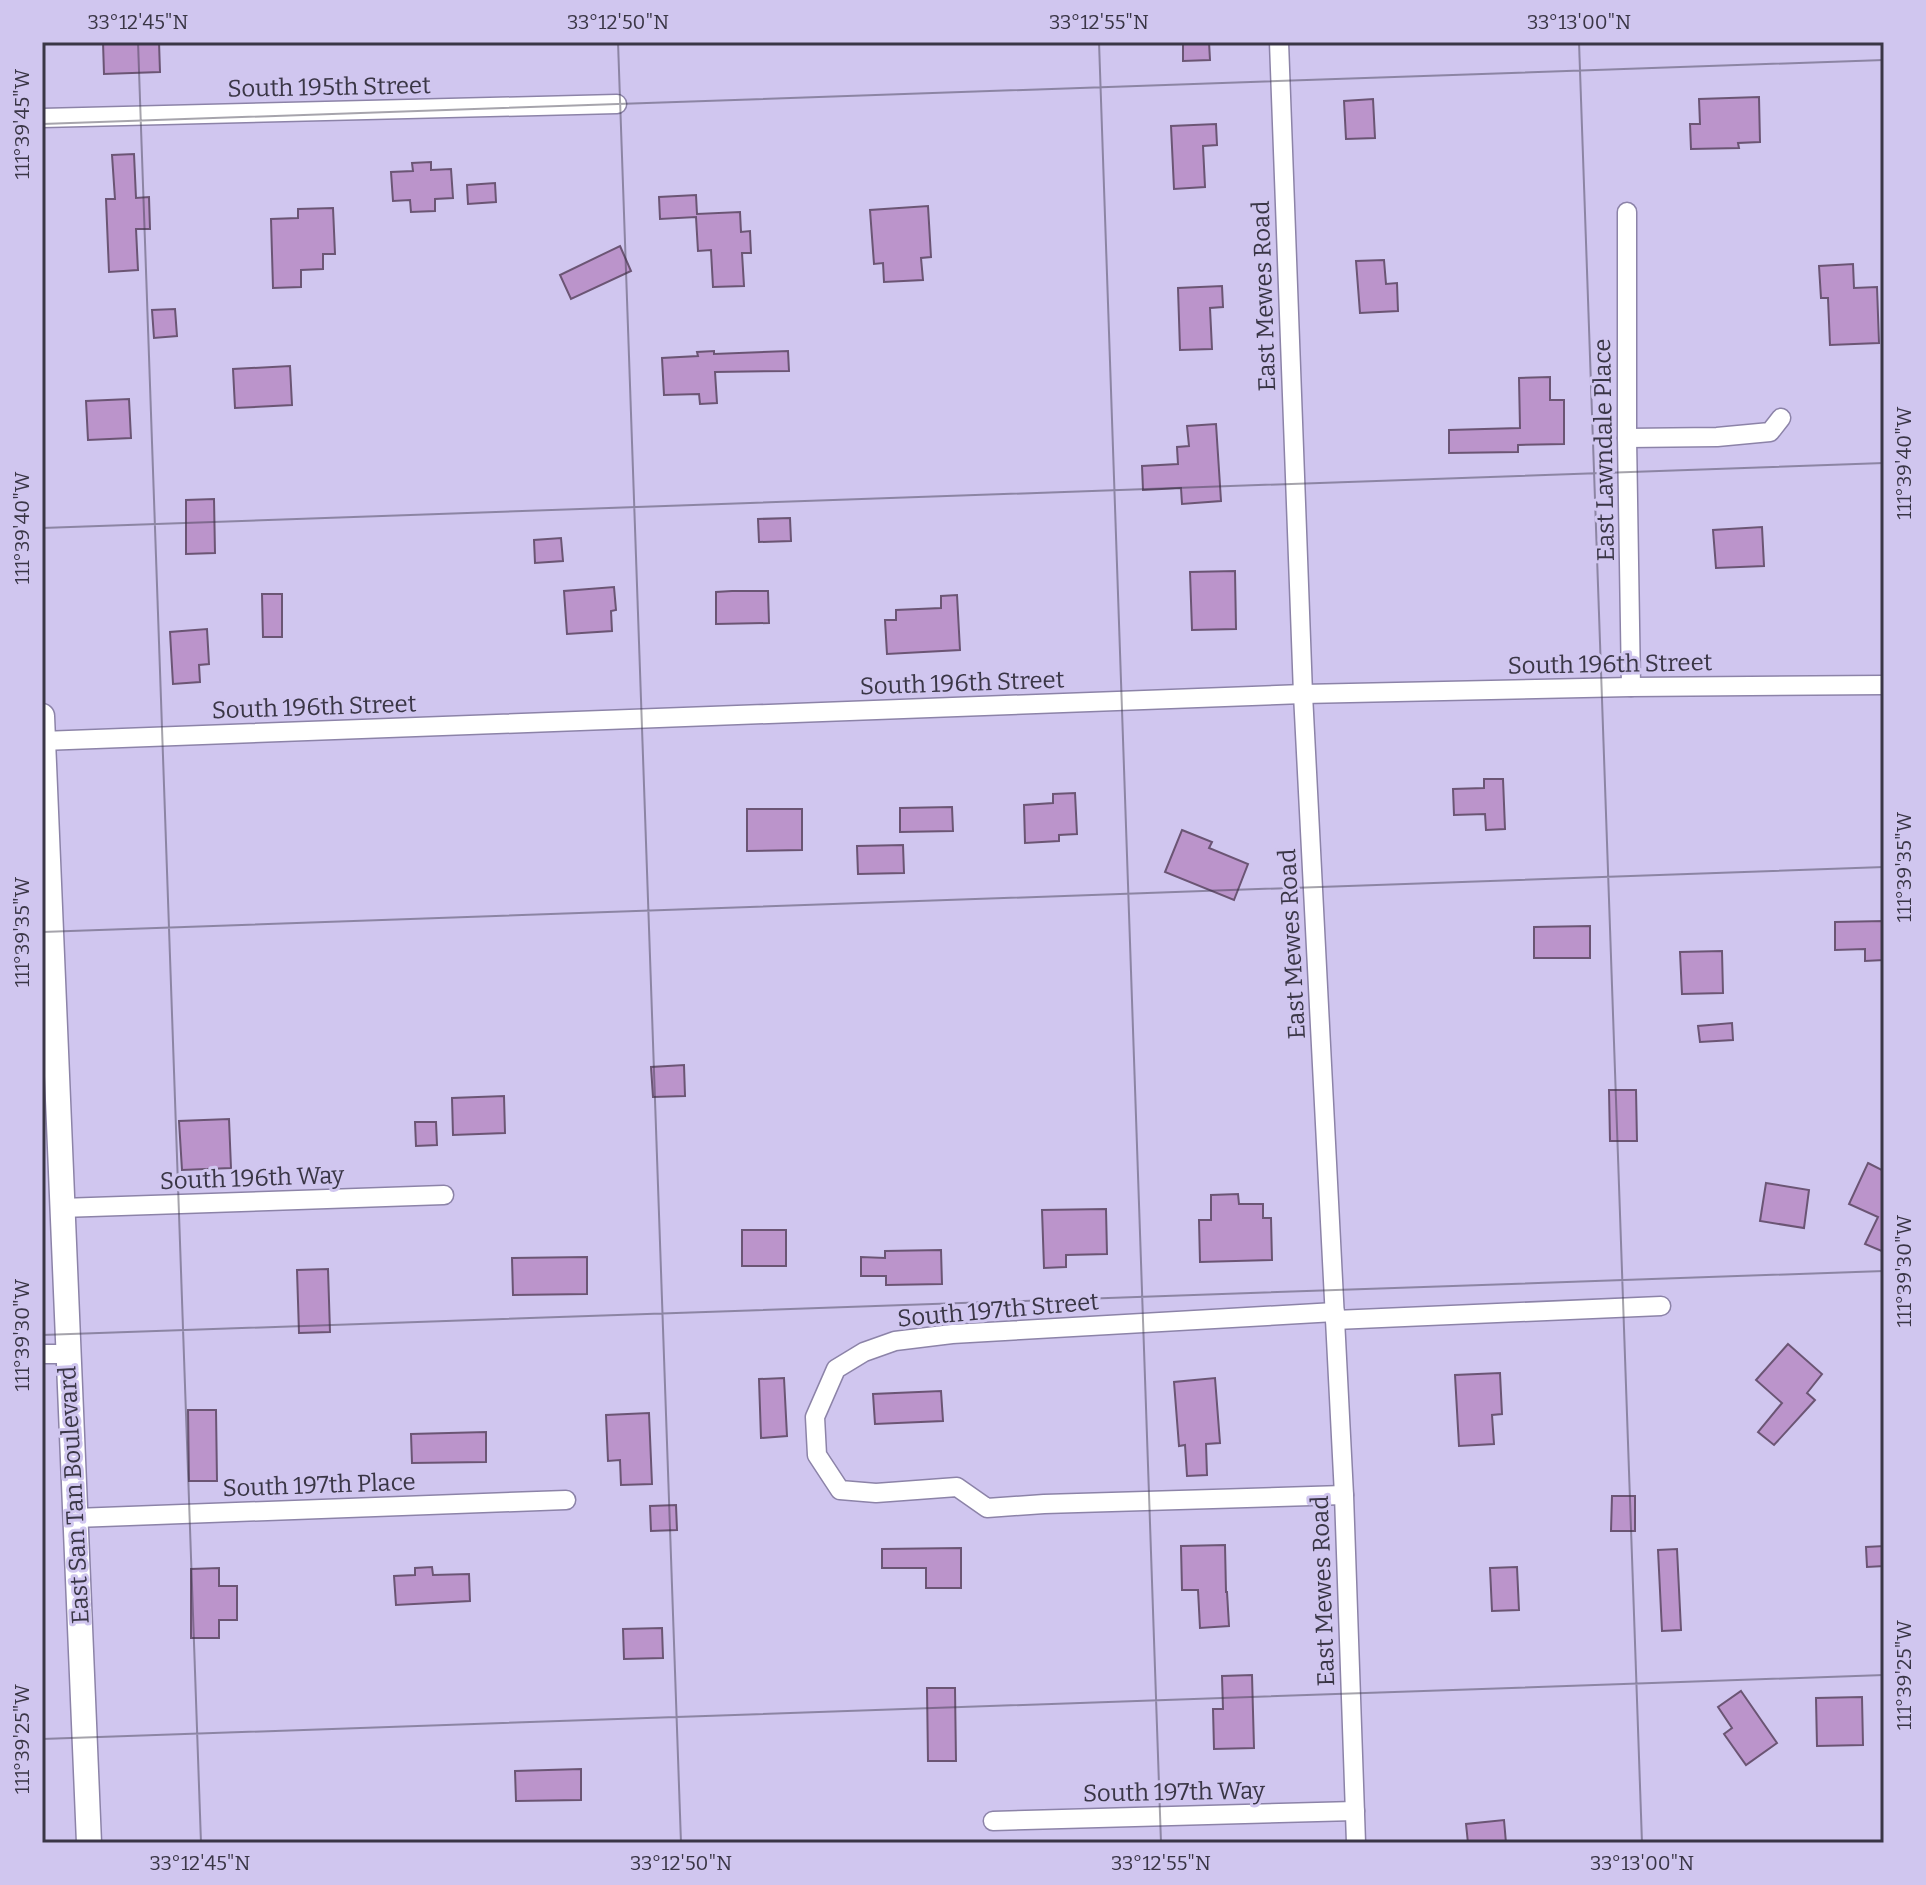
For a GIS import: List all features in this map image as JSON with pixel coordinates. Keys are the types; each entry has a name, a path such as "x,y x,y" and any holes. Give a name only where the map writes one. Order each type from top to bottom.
{"street":[{"name":"East Mewes Road","path":"1279,42 1303,694 1344,1495 1356,1843"},
{"name":"South 195th Street","path":"42,118 617,104"},
{"name":"East Lawndale Place","path":"1627,212 1631,687"},
{"path":"1627,438 1717,437 1770,432 1781,418"},
{"name":"South 196th Street","path":"42,741 1303,694 1884,685"},
{"name":"East San Tan Boulevard","path":"42,716 89,1843"},
{"name":"South 196th Way","path":"61,1208 444,1195"},
{"name":"South 197th Street","path":"1344,1495 987,1508 957,1487 876,1493 840,1490 817,1455 815,1417 836,1369 864,1352 895,1341 952,1334 1335,1316 1661,1306"},
{"path":"42,1354 67,1354"},
{"name":"South 197th Place","path":"75,1518 566,1500"},
{"name":"South 197th Way","path":"993,1821 1355,1811"}],"building":[{"path":"103,42 159,42 160,72 104,74"},
{"path":"1183,42 1209,42 1210,60 1183,61"},
{"path":"1759,97 1760,142 1738,143 1739,148 1691,149 1690,124 1700,124 1699,99"},
{"path":"1373,99 1375,138 1346,139 1344,101"},
{"path":"1216,124 1217,145 1203,146 1205,187 1174,189 1171,126"},
{"path":"134,154 136,198 149,197 150,229 136,229 138,270 109,272 106,199 115,199 112,155"},
{"path":"431,162 431,170 451,169 453,198 435,199 435,211 411,212 410,200 393,201 391,172 413,171 412,163"},
{"path":"495,183 496,202 468,204 467,185"},
{"path":"696,195 697,214 740,212 741,232 750,231 751,253 742,253 744,286 713,287 711,250 698,251 696,217 660,219 659,197"},
{"path":"928,206 931,257 921,258 923,280 884,282 883,263 874,264 870,210"},
{"path":"333,208 335,254 323,254 323,269 301,270 301,287 273,288 271,219 298,218 298,209"},
{"path":"620,246 631,271 571,299 560,275"},
{"path":"1384,260 1386,284 1397,283 1398,311 1360,313 1356,261"},
{"path":"1853,264 1854,288 1877,287 1879,343 1830,345 1828,298 1821,298 1819,266"},
{"path":"1222,286 1223,307 1210,308 1212,349 1180,350 1178,288"},
{"path":"175,309 177,336 154,338 152,310"},
{"path":"714,351 714,354 788,351 789,371 715,372 717,403 700,404 699,394 664,395 662,358 698,356 697,352"},
{"path":"290,366 292,405 235,408 233,369"},
{"path":"1550,377 1550,400 1564,400 1564,444 1518,445 1518,452 1449,453 1449,430 1520,428 1519,378"},
{"path":"129,399 131,438 88,440 86,401"},
{"path":"1216,424 1221,501 1182,504 1181,488 1143,490 1142,466 1178,464 1177,447 1189,446 1187,426"},
{"path":"214,499 215,553 186,554 186,500"},
{"path":"790,518 791,541 759,542 758,519"},
{"path":"1762,527 1764,566 1716,568 1713,530"},
{"path":"561,538 563,561 535,563 534,540"},
{"path":"1235,571 1236,629 1192,630 1190,572"},
{"path":"614,587 616,610 611,611 612,631 567,634 564,591"},
{"path":"768,591 769,623 716,624 716,592"},
{"path":"262,594 282,594 282,637 263,637"},
{"path":"957,595 960,650 887,654 885,620 896,620 896,610 941,608 941,596"},
{"path":"207,629 209,664 199,665 200,682 173,684 170,632"},
{"path":"1484,779 1503,779 1505,829 1486,830 1485,814 1454,815 1453,789 1484,788"},
{"path":"1075,793 1077,834 1059,835 1059,841 1025,843 1024,805 1053,803 1053,794"},
{"path":"952,807 953,831 900,832 900,808"},
{"path":"747,809 802,809 802,850 747,851"},
{"path":"1182,830 1212,842 1209,848 1248,864 1234,900 1165,872"},
{"path":"903,845 904,873 858,874 857,846"},
{"path":"1884,921 1884,960 1865,961 1865,949 1835,950 1835,922"},
{"path":"1590,926 1590,958 1534,958 1534,927"},
{"path":"1722,951 1723,993 1682,994 1680,952"},
{"path":"1732,1023 1733,1040 1700,1042 1698,1026"},
{"path":"684,1065 685,1096 653,1097 651,1067"},
{"path":"1609,1090 1636,1090 1637,1141 1610,1141"},
{"path":"504,1096 505,1133 453,1135 452,1098"},
{"path":"229,1119 231,1168 182,1170 179,1121"},
{"path":"415,1122 436,1122 437,1145 416,1146"},
{"path":"1868,1163 1884,1171 1884,1252 1865,1244 1878,1217 1849,1204"},
{"path":"1766,1183 1809,1190 1804,1228 1760,1221"},
{"path":"1238,1194 1239,1204 1263,1204 1263,1218 1271,1218 1272,1260 1200,1262 1199,1220 1211,1220 1211,1195"},
{"path":"1106,1209 1107,1254 1066,1255 1066,1267 1044,1268 1042,1210"},
{"path":"742,1230 786,1230 786,1266 742,1266"},
{"path":"941,1250 942,1284 886,1285 886,1276 861,1276 861,1257 885,1258 885,1251"},
{"path":"587,1257 587,1294 513,1295 512,1258"},
{"path":"328,1269 330,1332 299,1333 297,1270"},
{"path":"1788,1344 1822,1374 1807,1393 1815,1400 1774,1445 1758,1432 1782,1403 1756,1380"},
{"path":"1500,1373 1502,1414 1492,1415 1494,1444 1459,1446 1455,1375"},
{"path":"784,1378 787,1436 761,1438 759,1379"},
{"path":"1215,1378 1220,1443 1206,1444 1207,1475 1187,1476 1185,1445 1179,1446 1174,1382"},
{"path":"941,1391 943,1421 875,1424 873,1394"},
{"path":"188,1410 216,1410 217,1481 189,1481"},
{"path":"649,1413 652,1484 621,1485 620,1460 608,1461 606,1415"},
{"path":"486,1432 486,1462 412,1463 411,1434"},
{"path":"1612,1496 1635,1496 1635,1531 1611,1531"},
{"path":"676,1505 677,1530 651,1531 650,1506"},
{"path":"1225,1545 1229,1626 1200,1628 1198,1590 1182,1590 1181,1546"},
{"path":"1884,1546 1884,1566 1867,1567 1866,1547"},
{"path":"961,1548 961,1588 926,1588 926,1568 882,1568 882,1549"},
{"path":"1677,1549 1681,1630 1662,1631 1658,1550"},
{"path":"432,1567 433,1575 469,1574 470,1601 396,1605 394,1576 415,1575 415,1568"},
{"path":"1517,1567 1519,1610 1492,1611 1490,1568"},
{"path":"219,1568 219,1586 237,1586 237,1620 219,1620 219,1638 191,1638 191,1569"},
{"path":"662,1628 663,1658 624,1659 623,1629"},
{"path":"1252,1675 1254,1748 1214,1749 1213,1709 1223,1709 1222,1676"},
{"path":"927,1688 955,1688 956,1761 928,1761"},
{"path":"1741,1691 1777,1743 1746,1765 1724,1734 1732,1728 1718,1707"},
{"path":"1862,1697 1863,1745 1817,1746 1816,1698"},
{"path":"581,1769 581,1800 516,1801 515,1771"},
{"path":"1504,1820 1506,1843 1468,1843 1466,1824"}]}
